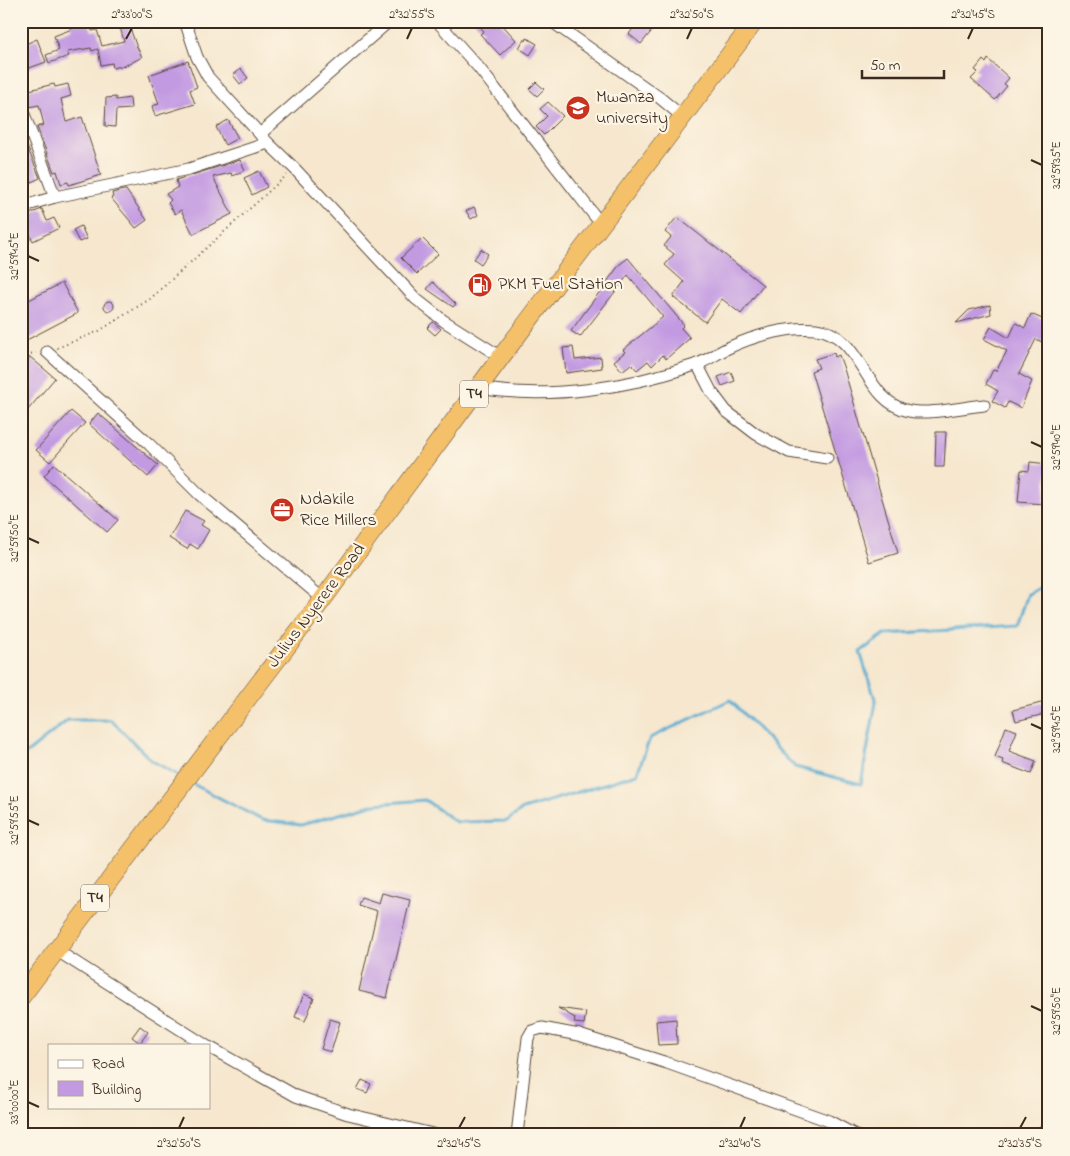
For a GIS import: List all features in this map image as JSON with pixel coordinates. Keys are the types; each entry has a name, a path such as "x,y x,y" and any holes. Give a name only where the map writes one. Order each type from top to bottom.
{"highway":[{"name":"Julius Nyerere Road","path":"21,997 323,599 501,357 755,21"}],"street":[{"path":"184,21 197,56 208,77 264,139 295,168 416,299 450,326 501,357"},
{"path":"437,21 479,68 601,224"},
{"path":"551,21 566,25 683,116"},
{"path":"21,207 56,197 188,168 264,139 388,22"},
{"path":"21,106 56,197"},
{"path":"479,388 506,393 533,393 614,386 697,364 750,339 799,329 818,329 830,333 847,345 876,390 896,406 916,412 984,404"},
{"path":"47,352 149,444 198,494 323,599"},
{"path":"697,364 726,411 756,434 789,452 827,458"},
{"path":"56,950 203,1044"},
{"path":"516,1135 528,1038 532,1031 542,1028 579,1035 667,1063 829,1121 855,1135"},
{"path":"210,1048 296,1096 348,1114 437,1135"},
{"path":"1041,1135 1049,1124"}],"path":[{"path":"21,355 47,352 99,331 150,300 295,168"}],"building":[{"path":"69,21 88,21 92,31 97,30 102,46 124,41 119,24 128,22 142,57 129,64 113,68 112,63 101,65 98,49 92,51 91,48 67,52 69,56 49,63 46,55 59,50 54,36 72,29"},
{"path":"474,21 499,21 516,40 500,55 480,34 484,31"},
{"path":"639,21 660,21 641,44 629,34"},
{"path":"527,38 537,44 530,55 519,48 524,39 526,41"},
{"path":"37,39 46,62 21,71 21,46"},
{"path":"988,59 1009,78 1004,84 1007,86 995,100 971,79 978,72 975,70 983,60 986,63"},
{"path":"188,61 197,87 190,90 195,104 155,116 152,106 159,104 149,75"},
{"path":"241,69 248,78 240,84 233,75"},
{"path":"536,82 544,89 537,96 529,89"},
{"path":"54,84 55,87 68,84 71,96 61,99 66,122 82,117 101,175 69,185 68,182 61,184 57,171 54,172 37,127 44,125 39,105 29,107 26,101 21,99 21,92"},
{"path":"116,97 116,100 130,98 131,109 116,110 115,127 105,126 106,98"},
{"path":"548,102 563,116 544,135 536,127 547,116 540,109"},
{"path":"228,120 238,138 225,145 216,127"},
{"path":"21,132 40,178 29,183 21,164"},
{"path":"240,160 245,170 232,176 231,173 213,177 232,214 193,234 181,210 175,214 168,203 171,200 166,194 178,187 176,180"},
{"path":"259,171 267,187 252,195 244,178"},
{"path":"126,190 147,220 136,228 111,198 113,197 112,193"},
{"path":"474,207 478,215 471,219 466,211"},
{"path":"42,209 47,221 54,218 59,228 33,241 24,225 27,224 24,216"},
{"path":"677,217 763,285 741,314 722,299 705,322 673,297 684,282 665,265 674,254 664,246 671,237 665,232"},
{"path":"81,226 87,239 79,242 73,230"},
{"path":"422,238 438,254 417,274 401,258"},
{"path":"481,249 488,254 481,264 474,259"},
{"path":"628,258 684,325 681,328 690,338 666,359 663,355 652,366 648,361 637,370 631,364 622,371 614,361 625,352 623,350 663,317 628,275 580,337 571,331 620,264"},
{"path":"433,282 456,304 453,307 427,289"},
{"path":"62,283 78,313 21,343 21,304"},
{"path":"107,301 111,301 114,306 113,310 107,311 104,308 104,304"},
{"path":"990,305 991,314 956,323 969,310"},
{"path":"1031,314 1049,322 1049,328 1042,342 1036,339 1019,374 1032,381 1021,408 1008,402 1005,408 992,401 998,391 986,384 993,370 996,371 1007,351 984,339 991,327 1009,338 1016,323 1025,328"},
{"path":"433,322 441,329 435,335 427,328"},
{"path":"573,347 575,360 601,357 602,368 566,373 563,348"},
{"path":"834,353 835,357 839,355 844,369 898,553 869,562 811,371 819,368 815,359"},
{"path":"30,357 55,378 21,418 21,368"},
{"path":"731,372 735,381 722,386 718,377"},
{"path":"71,411 85,423 50,462 36,450"},
{"path":"98,413 158,465 148,477 89,424"},
{"path":"936,432 946,432 944,467 935,467"},
{"path":"1030,462 1048,464 1044,504 1018,502 1021,470 1029,471"},
{"path":"54,464 118,520 107,532 44,476"},
{"path":"185,511 204,521 201,525 209,530 198,549 190,544 187,549 169,538"},
{"path":"1049,701 1049,713 1016,721 1013,710"},
{"path":"1006,727 1017,731 1009,751 1036,761 1031,774 1002,763 1003,760 995,757"},
{"path":"382,893 410,900 387,998 359,991 377,911 358,905 361,897 379,903"},
{"path":"304,994 314,998 305,1021 295,1017"},
{"path":"558,1008 586,1012 584,1024 574,1023 575,1018"},
{"path":"330,1019 340,1022 331,1052 321,1049"},
{"path":"676,1019 677,1044 658,1045 656,1021"},
{"path":"140,1026 148,1032 140,1043 132,1037"},
{"path":"362,1080 371,1084 367,1093 357,1089"}],"waterway":[{"path":"191,783 262,820 301,825 375,804 425,800 456,822 507,821 523,809 637,774 650,738 730,700 795,767 861,784 876,702 860,652 885,634 1017,626 1028,594 1049,582"},
{"path":"21,751 27,753 68,720 111,720 152,761 181,777"}],"place":[{"name":"Mwanza university","path":"578,108"},
{"name":"PKM Fuel Station","path":"480,285"},
{"name":"Ndakile Rice Millers","path":"282,510"}]}
